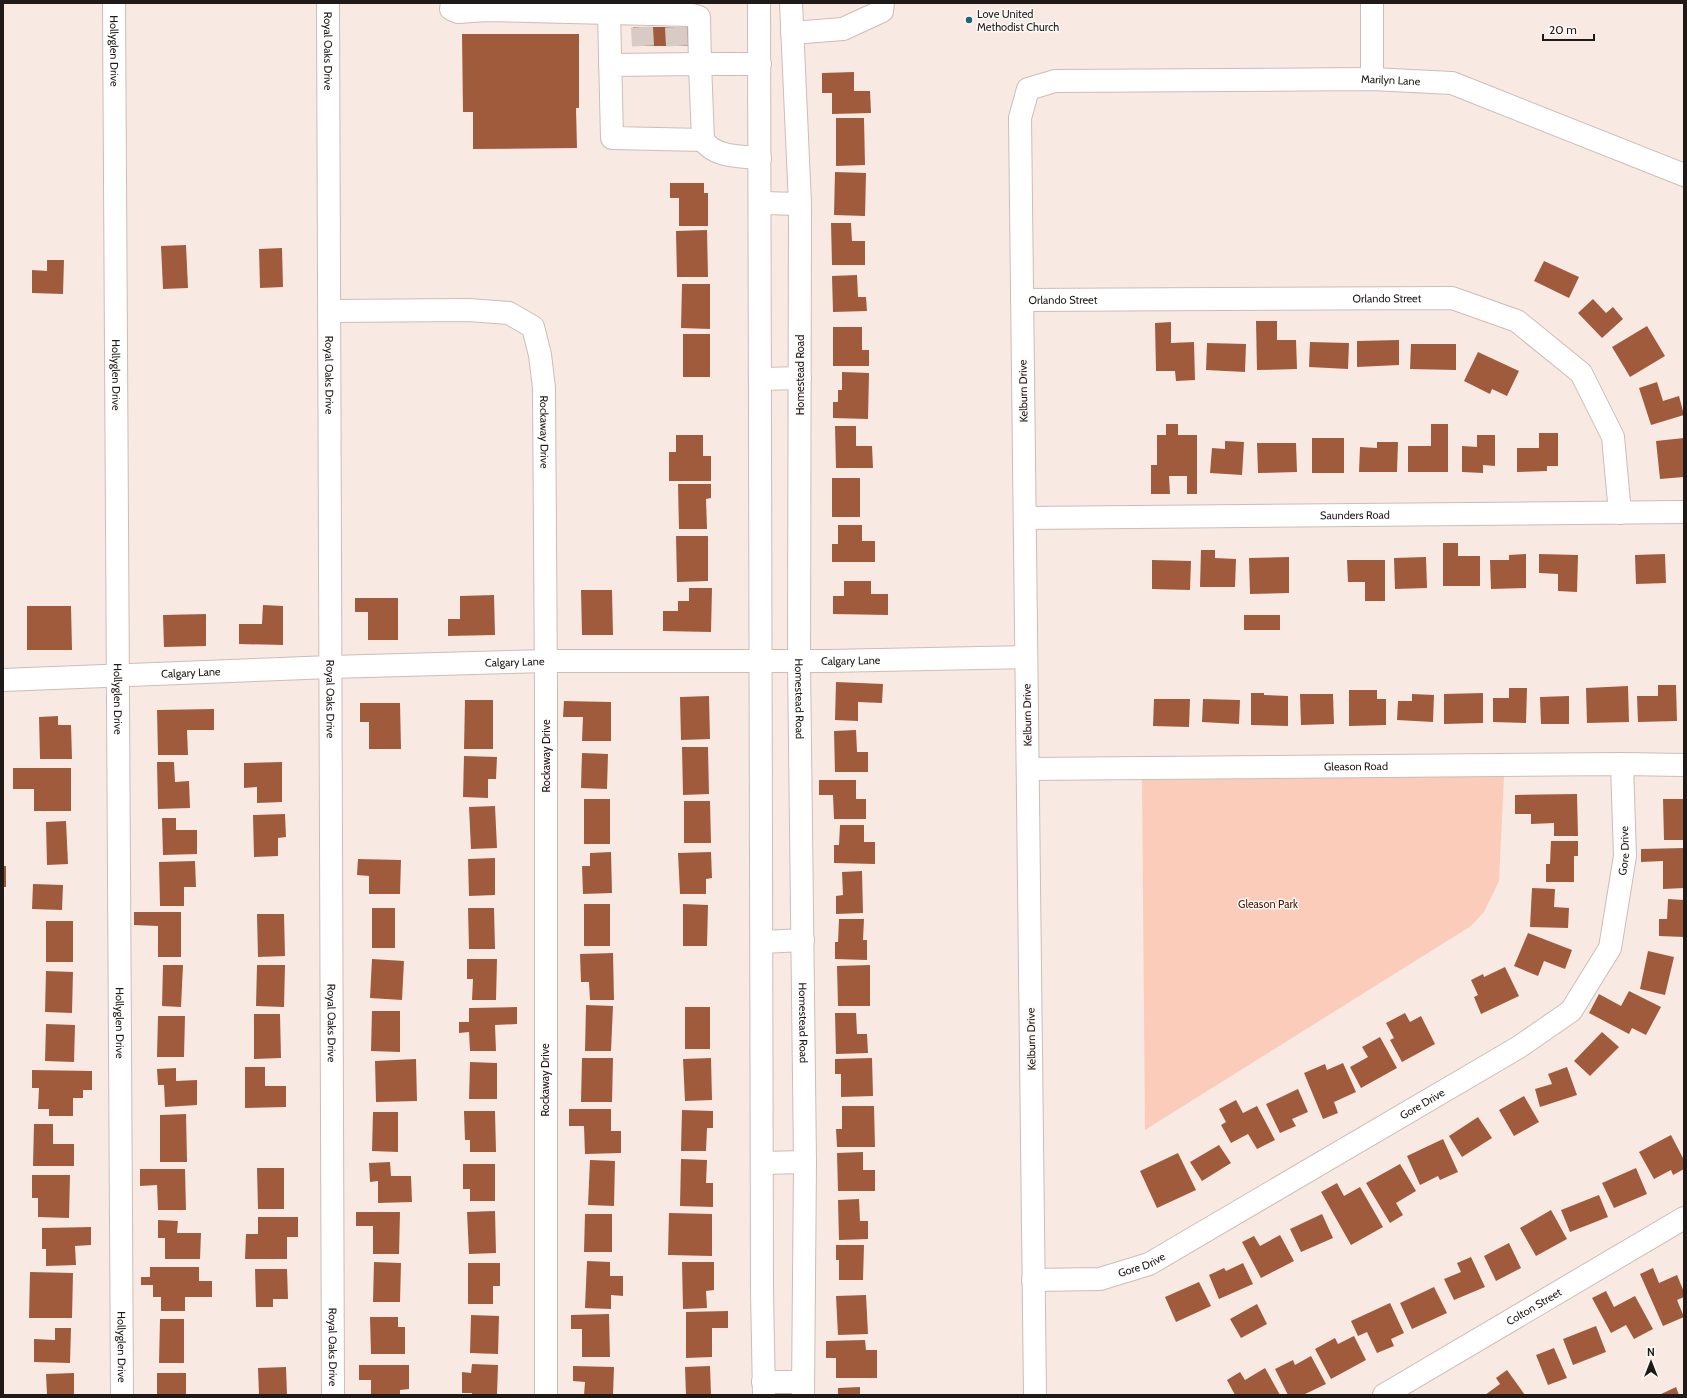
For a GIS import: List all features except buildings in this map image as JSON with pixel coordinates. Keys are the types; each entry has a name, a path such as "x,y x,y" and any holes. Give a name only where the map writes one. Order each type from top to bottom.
{"street":[{"name":"Hollyglen Drive","path":"114,3 122,1395"},
{"name":"Royal Oaks Drive","path":"328,3 333,1395"},
{"path":"452,3 452,9 458,12 487,10 597,9 643,38 676,38 700,64 760,64"},
{"path":"759,3 764,1389 803,1388"},
{"name":"Homestead Road","path":"791,3 800,204 799,661 805,1162 803,1388"},
{"path":"792,33 843,29 882,11 883,3"},
{"path":"1372,3 1372,79"},
{"path":"597,9 610,65 612,138 703,140"},
{"path":"676,38 692,14 699,17 703,140 707,146 725,155 760,158"},
{"path":"610,65 643,38 676,38"},
{"name":"Marilyn Lane","path":"1079,81 1372,79 1452,83 1684,176"},
{"name":"Kelburn Drive","path":"1035,1395 1020,118 1028,89 1055,81 1079,81"},
{"path":"760,203 800,204"},
{"name":"Orlando Street","path":"1022,300 1452,298 1517,321 1581,373 1613,437 1620,513"},
{"name":"Rockaway Drive","path":"329,311 468,310 509,313 533,327 540,355 544,388 546,661 546,1395"},
{"path":"761,379 800,378"},
{"name":"Saunders Road","path":"1025,518 1684,512"},
{"name":"Calgary Lane","path":"3,680 118,675 225,673 331,667 546,661 799,661 1026,657"},
{"name":"Gleason Road","path":"1028,769 1622,764 1684,765"},
{"name":"Gore Drive","path":"1033,1280 1100,1279 1149,1264 1519,1048 1570,1011 1610,948 1625,856 1622,764"},
{"path":"762,942 803,940"},
{"path":"762,1163 805,1162"},
{"name":"Colton Street","path":"1384,1395 1684,1218"}],"green space":[{"name":"Gleason Park","path":"1504,776 1499,881 1484,912 1471,926 1145,1130 1142,780"}],"tunnel":[{"path":"642,27 643,46"},
{"path":"676,27 677,46"}],"place":[{"name":"Love United Methodist Church","path":"969,20"}]}
